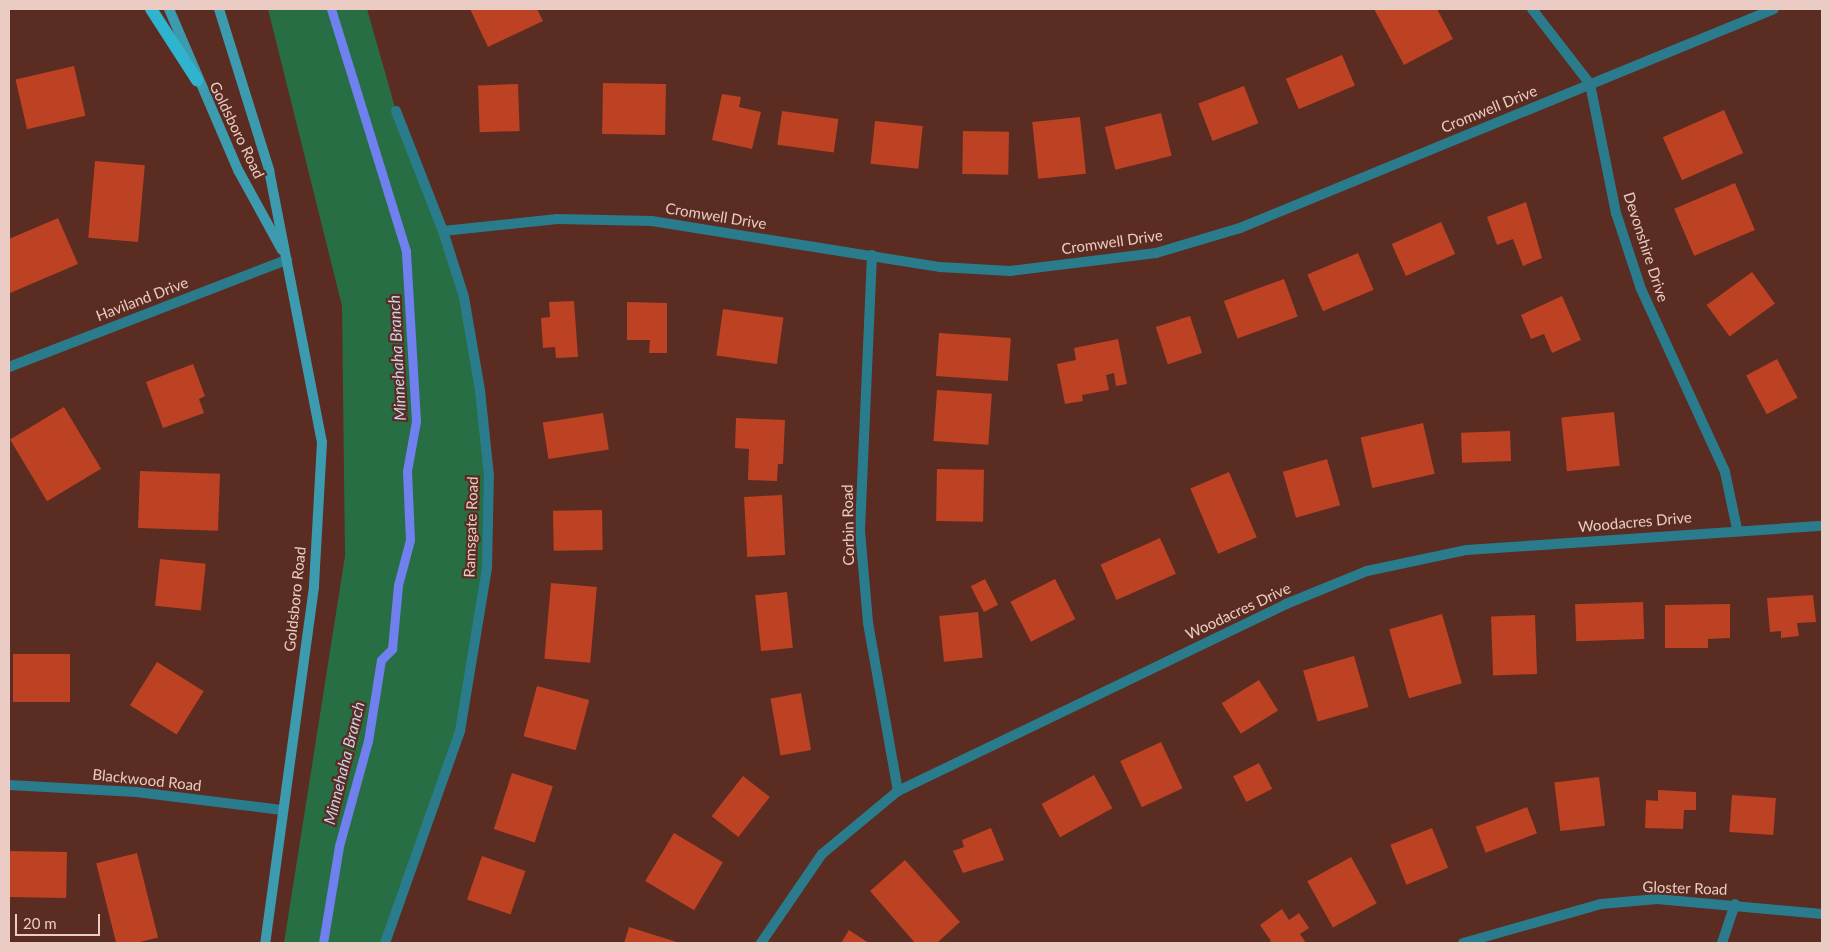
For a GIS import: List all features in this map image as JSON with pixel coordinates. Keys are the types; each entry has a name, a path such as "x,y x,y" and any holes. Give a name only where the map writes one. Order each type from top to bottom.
{"main road":[{"path":"151,9 197,80"},
{"name":"Goldsboro Road","path":"169,9 197,80 238,170 287,260"},
{"name":"Goldsboro Road","path":"219,9 251,102 287,260 322,442 314,586 265,943"}],"street":[{"name":"Devonshire Drive","path":"1532,9 1590,84 1619,223 1641,289 1725,472 1737,529"},
{"name":"Cromwell Drive","path":"444,231 558,218 652,221 940,267 1010,271 1156,252 1240,228 1774,9"},
{"name":"Ramsgate Road","path":"385,943 460,731 487,568 489,476 480,390 464,297 444,231 396,111"},
{"name":"Corbin Road","path":"872,255 860,531 868,623 898,792"},
{"name":"Haviland Drive","path":"9,367 287,260"},
{"name":"Woodacres Drive","path":"761,943 822,854 898,792 1286,604 1367,571 1467,550 1737,529 1822,526"},
{"name":"Blackwood Road","path":"9,784 136,792 282,810"},
{"name":"Gloster Road","path":"1463,943 1601,904 1657,899 1735,904 1822,914"},
{"path":"1722,943 1735,904"}],"green space":[{"path":"268,9 367,9 396,111 464,297 489,476 487,568 460,731 385,943 284,943 345,556 342,306"}],"building":[{"path":"470,9 537,9 543,21 488,47"},
{"path":"1374,9 1437,9 1453,39 1404,65"},
{"path":"1342,55 1355,85 1299,109 1286,79"},
{"path":"74,66 85,116 27,129 16,79"},
{"path":"603,83 666,84 665,135 602,134"},
{"path":"518,84 520,131 480,132 478,85"},
{"path":"1244,86 1258,123 1213,141 1198,104"},
{"path":"722,94 741,97 739,107 761,112 752,149 712,140"},
{"path":"1724,110 1743,153 1682,180 1663,137"},
{"path":"782,111 838,119 834,153 777,145"},
{"path":"1161,113 1172,156 1115,170 1105,127"},
{"path":"1080,117 1086,174 1038,179 1032,122"},
{"path":"875,121 923,126 918,169 871,164"},
{"path":"963,131 1009,132 1008,175 962,174"},
{"path":"95,161 145,165 138,242 88,238"},
{"path":"1735,183 1755,230 1694,256 1674,209"},
{"path":"1526,202 1542,258 1523,266 1513,239 1497,245 1487,217"},
{"path":"58,218 78,264 10,293 9,239"},
{"path":"1441,222 1455,254 1406,276 1392,244"},
{"path":"1358,253 1374,290 1323,311 1307,274"},
{"path":"1752,272 1775,304 1730,336 1707,305"},
{"path":"1284,279 1298,317 1238,338 1224,301"},
{"path":"1562,296 1581,340 1552,353 1544,334 1531,339 1521,315"},
{"path":"574,301 578,357 556,358 555,347 543,348 541,318 550,317 549,302"},
{"path":"627,302 667,303 667,353 649,353 650,340 627,340"},
{"path":"723,309 783,317 777,364 716,356"},
{"path":"1190,316 1202,353 1168,364 1156,327"},
{"path":"939,333 1011,338 1008,381 936,376"},
{"path":"1118,339 1127,384 1116,386 1114,373 1106,375 1109,390 1082,395 1083,401 1065,404 1057,364 1076,360 1074,348"},
{"path":"1777,359 1798,398 1767,414 1746,375"},
{"path":"193,364 205,396 199,399 204,413 163,428 146,382"},
{"path":"937,390 992,394 988,445 933,441"},
{"path":"64,407 101,469 47,501 10,439"},
{"path":"1614,412 1620,466 1567,471 1561,418"},
{"path":"603,413 609,450 549,459 543,423"},
{"path":"736,418 785,420 783,464 778,464 777,481 748,480 749,449 735,448"},
{"path":"1423,423 1435,474 1372,488 1361,437"},
{"path":"1510,431 1511,461 1462,463 1461,433"},
{"path":"1327,459 1340,505 1296,518 1283,472"},
{"path":"937,469 984,470 983,522 936,521"},
{"path":"140,471 220,474 218,531 138,528"},
{"path":"1229,472 1257,537 1218,554 1190,488"},
{"path":"782,495 785,555 747,557 744,497"},
{"path":"602,510 603,550 554,551 553,511"},
{"path":"1160,538 1176,574 1116,600 1101,564"},
{"path":"160,559 206,564 201,611 155,606"},
{"path":"985,579 998,605 984,612 971,586"},
{"path":"1055,579 1075,619 1031,642 1010,602"},
{"path":"551,583 597,587 590,663 544,659"},
{"path":"787,592 793,648 761,651 755,595"},
{"path":"1813,595 1816,622 1797,623 1799,636 1781,638 1781,631 1770,632 1767,598"},
{"path":"1643,602 1644,639 1576,641 1575,604"},
{"path":"1730,604 1730,638 1708,639 1708,648 1665,648 1665,605"},
{"path":"978,612 983,658 944,662 939,616"},
{"path":"1442,614 1462,683 1409,698 1389,629"},
{"path":"1535,615 1537,674 1493,675 1491,617"},
{"path":"13,654 70,654 70,702 13,702"},
{"path":"1354,656 1369,707 1318,722 1303,671"},
{"path":"157,662 204,691 177,734 130,705"},
{"path":"1259,680 1278,711 1241,734 1222,703"},
{"path":"537,686 589,700 576,750 524,736"},
{"path":"801,693 811,750 781,756 770,698"},
{"path":"1161,742 1183,788 1142,807 1120,761"},
{"path":"1259,763 1272,789 1246,802 1233,776"},
{"path":"512,773 553,786 535,842 494,829"},
{"path":"1094,775 1112,808 1060,837 1042,804"},
{"path":"743,776 770,797 738,837 712,816"},
{"path":"1599,777 1605,826 1560,831 1554,782"},
{"path":"1658,790 1696,792 1696,810 1684,810 1683,829 1645,828 1646,800 1658,801"},
{"path":"1732,795 1776,798 1773,835 1729,832"},
{"path":"1527,807 1537,833 1486,853 1476,827"},
{"path":"991,828 1004,860 963,873 953,851 964,847 962,840"},
{"path":"1432,828 1448,868 1406,885 1390,845"},
{"path":"674,833 723,862 694,910 645,881"},
{"path":"10,851 67,852 66,898 9,897"},
{"path":"137,853 158,937 136,943 116,943 96,863"},
{"path":"482,856 525,871 511,914 467,899"},
{"path":"1351,857 1377,903 1333,928 1307,881"},
{"path":"905,860 960,922 937,943 915,943 870,891"},
{"path":"1282,909 1289,920 1299,913 1309,928 1300,934 1306,943 1268,943 1271,941 1260,925"},
{"path":"629,927 680,943 624,943"},
{"path":"849,930 869,943 841,943"}],"waterway":[{"name":"Minnehaha Branch","path":"323,943 339,846 368,741 381,660 392,649 398,585 410,540 407,471 416,421 406,251 331,9"}]}
